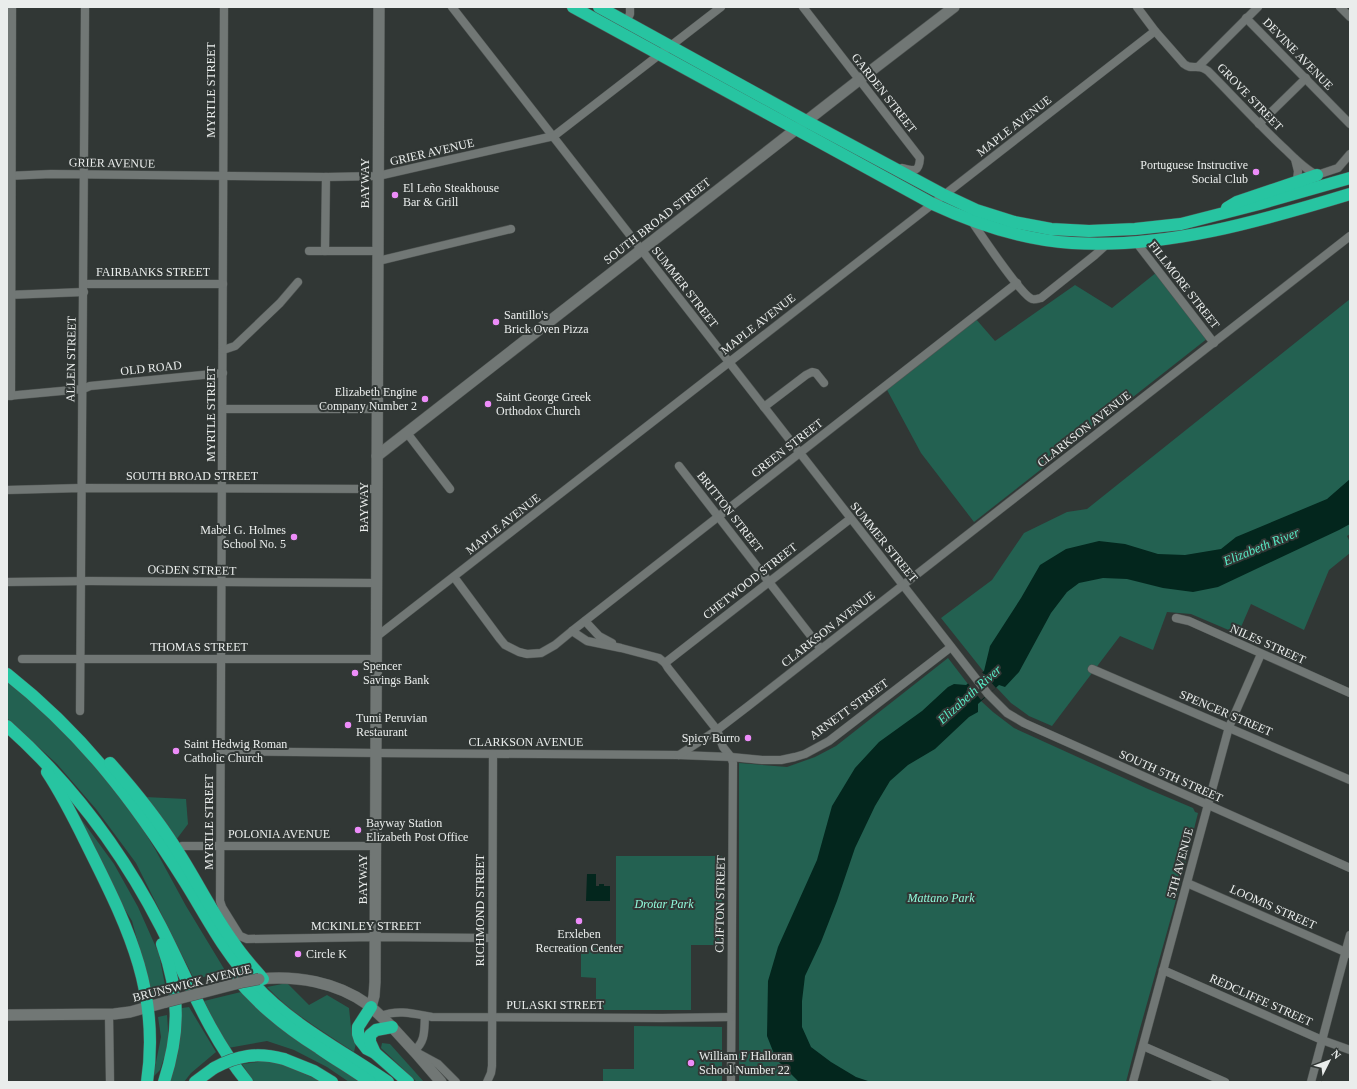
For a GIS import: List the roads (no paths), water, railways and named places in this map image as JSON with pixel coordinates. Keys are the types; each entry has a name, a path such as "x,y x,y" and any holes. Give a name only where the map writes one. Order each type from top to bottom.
{"highway":[{"path":"573,7 933,204 990,227 1039,239 1070,243 1106,245 1180,237 1244,223 1350,194"},
{"path":"599,7 944,196 976,210 1014,222 1051,229 1089,232 1135,230 1181,224 1216,216 1350,178"},
{"path":"1216,216 1237,202 1317,175"},
{"path":"7,674 81,733 109,762 141,799 176,848 227,934 261,979"},
{"path":"40,701 68,728 108,772 128,798 185,883 221,943 257,988 297,1022 388,1082"},
{"path":"7,726 64,782 95,820 124,861 160,926 206,1020 226,1054 247,1082"},
{"path":"31,748 62,795 114,899 135,950 149,1006 151,1043 147,1082"},
{"path":"160,845 214,947 241,983 263,1006 286,1026 370,1082"},
{"path":"141,891 165,954 175,995 176,1024 174,1042 164,1082"},
{"path":"371,1007 360,1024 358,1034 362,1043 367,1049 375,1053 408,1082"},
{"path":"375,1053 370,1042 370,1035 376,1030 392,1027"},
{"path":"195,1082 214,1068 229,1060 254,1054 271,1055 284,1059 314,1071 332,1082"}],"main road":[{"name":"BAYWAY","path":"371,1007 374,996 375,982 376,937 379,7"},
{"name":"SOUTH BROAD STREET","path":"377,456 954,7"},
{"name":"BRUNSWICK AVENUE","path":"7,1015 109,1015 130,1012 243,982 261,979 287,978 322,984 352,995 371,1007 392,1027 441,1082"}],"street":[{"path":"9,396 9,176 12,7"},
{"name":"ALLEN STREET","path":"80,711 85,7"},
{"name":"MYRTLE STREET","path":"224,7 221,659 222,751 220,901 222,907 240,936"},
{"name":"SUMMER STREET","path":"452,7 988,694"},
{"path":"626,22 630,14 630,7"},
{"name":"GRIER AVENUE","path":"9,176 84,174 326,177 378,176 554,136 721,7"},
{"name":"GARDEN STREET","path":"803,7 920,158 918,167 914,171 886,164"},
{"name":"GROVE STREET","path":"1137,7 1155,31 1184,64 1188,67 1198,67 1208,71 1295,159 1317,175"},
{"path":"1198,67 1258,7"},
{"path":"1340,7 1350,17"},
{"name":"DEVINE AVENUE","path":"1246,18 1350,124"},
{"name":"MAPLE AVENUE","path":"376,637 1155,31"},
{"path":"1259,124 1306,78"},
{"path":"1338,168 1350,154"},
{"path":"1295,159 1298,171 1297,181"},
{"path":"1317,175 1350,164"},
{"path":"325,251 326,177"},
{"path":"971,220 1017,284 1032,299 1041,298 1096,255 1106,245"},
{"path":"309,251 378,256 510,229"},
{"name":"CLARKSON AVENUE","path":"222,751 678,755 717,730 1350,236"},
{"name":"FILLMORE STREET","path":"1136,242 1214,343"},
{"path":"223,350 235,346 280,303 298,282"},
{"name":"FAIRBANKS STREET","path":"9,295 84,288 223,284"},
{"name":"GREEN STREET","path":"454,577 505,645 527,654 541,653 585,621 1017,284"},
{"path":"764,407 812,372 816,373 824,383"},
{"name":"OLD ROAD","path":"9,396 90,386 223,373"},
{"path":"223,409 377,409"},
{"path":"407,433 450,489"},
{"name":"BRITTON STREET","path":"679,466 821,649"},
{"name":"SOUTH BROAD STREET","path":"7,490 81,488 377,489"},
{"name":"CHETWOOD STREET","path":"665,663 850,519"},
{"name":"OGDEN STREET","path":"7,582 80,581 376,584"},
{"name":"NILES STREET","path":"1176,618 1189,621 1350,693"},
{"path":"585,621 599,636 621,648"},
{"path":"572,631 587,641 659,658 665,663"},
{"name":"ARNETT STREET","path":"678,755 781,760 795,757 817,749 830,741 951,647"},
{"name":"5TH AVENUE","path":"1133,1082 1229,727 1260,654"},
{"name":"THOMAS STREET","path":"22,659 376,659"},
{"name":"CLIFTON STREET","path":"665,663 717,730 733,763 731,1082"},
{"name":"SPENCER STREET","path":"1092,669 1350,780"},
{"name":"SOUTH 5TH STREET","path":"988,694 1007,713 1024,723 1207,806 1350,868"},
{"name":"RICHMOND STREET","path":"487,1082 492,1066 492,754"},
{"name":"POLONIA AVENUE","path":"182,846 376,846"},
{"name":"LOOMIS STREET","path":"1187,883 1348,953"},
{"path":"1311,1082 1348,953 1350,935"},
{"name":"MCKINLEY STREET","path":"240,936 247,939 376,937 492,938"},
{"name":"REDCLIFFE STREET","path":"1163,970 1322,1040 1350,1050"},
{"name":"PULASKI STREET","path":"381,1016 393,1012 416,1013 432,1017 731,1017"},
{"path":"109,1015 110,1082"},
{"path":"425,1016 423,1040 421,1045 414,1051 438,1064 456,1082"},
{"path":"1143,1046 1225,1082"},
{"name":"RICHMOND STREET","path":"492,1066 495,1082"}],"water":[{"name":"Elizabeth River","path":"1350,479 1350,524 1218,587 1193,592 1163,588 1127,579 1103,578 1079,583 1067,592 1051,613 1019,672 1005,687 999,685 978,704 978,712 969,717 935,749 908,765 890,781 875,806 855,848 821,942 805,976 802,1001 802,1027 811,1047 831,1062 856,1077 871,1082 799,1082 776,1059 767,1036 768,981 778,947 817,860 832,806 855,768 879,742 922,711 948,687 954,684 966,685 984,671 990,646 1040,565 1066,549 1099,541 1125,544 1158,554 1185,555 1221,549 1236,537 1327,499"},
{"path":"587,874 596,874 596,886 599,886 599,884 604,884 604,886 610,886 610,901 586,901"}],"place":[{"name":"Portuguese Instructive Social Club","path":"1256,172"},
{"name":"El Leño Steakhouse Bar & Grill","path":"395,195"},
{"name":"Santillo's Brick Oven Pizza","path":"496,322"},
{"name":"Elizabeth Engine Company Number 2","path":"425,399"},
{"name":"Saint George Greek Orthodox Church","path":"488,404"},
{"name":"Mabel G. Holmes School No. 5","path":"294,537"},
{"name":"Spencer Savings Bank","path":"355,673"},
{"name":"Tumi Peruvian Restaurant","path":"348,725"},
{"name":"Spicy Burro","path":"748,738"},
{"name":"Saint Hedwig Roman Catholic Church","path":"176,751"},
{"name":"Bayway Station Elizabeth Post Office","path":"358,830"},
{"name":"Erxleben Recreation Center","path":"579,921"},
{"name":"Circle K","path":"298,954"},
{"name":"William F Halloran School Number 22","path":"691,1063"}],"park label":[{"name":"Mattano Park","path":"941,898"},
{"name":"Drotar Park","path":"664,904"}]}
